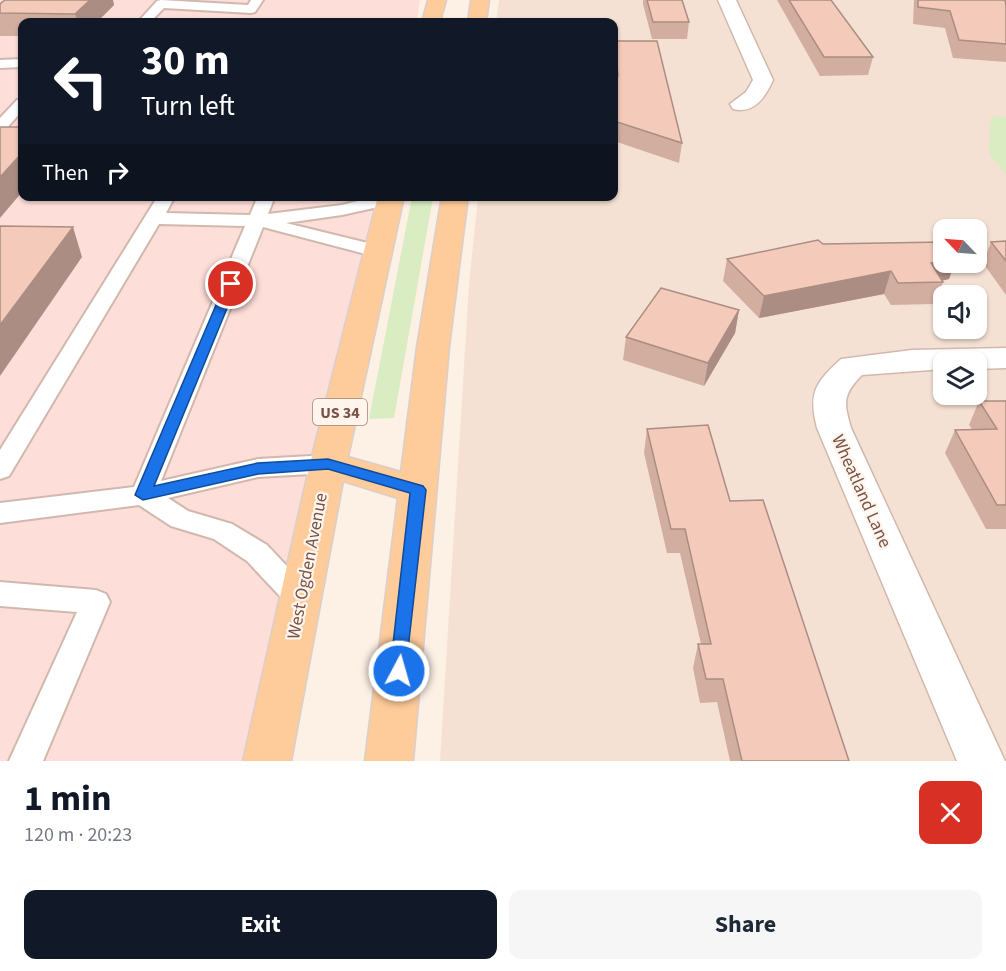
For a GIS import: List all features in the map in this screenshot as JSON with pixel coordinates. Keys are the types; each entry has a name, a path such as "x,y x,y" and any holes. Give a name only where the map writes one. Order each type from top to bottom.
{"main road":[{"path":"432,18 437,0"},
{"path":"478,18 480,0"},
{"name":"West Ogden Avenue","path":"267,761 302,601 328,464 389,201"},
{"path":"389,761 433,346 454,201"},
{"path":"328,464 418,490"}],"street":[{"path":"727,0 763,80 755,96 741,104"},
{"name":"Wheatland Lane","path":"981,761 834,428 828,405 833,385 852,366 912,360 1006,358"}],"lane":[{"path":"148,18 161,3 251,9 257,0"},
{"path":"0,64 18,63"},
{"path":"0,127 18,107"},
{"path":"0,470 164,201"},
{"path":"143,495 265,201"},
{"path":"154,218 257,221 342,210 378,201"},
{"path":"257,221 377,251"},
{"path":"0,513 143,495 258,468 328,464"},
{"path":"143,495 180,519 223,531 257,553 302,601"},
{"path":"0,594 96,602 26,761"}],"shaded area":[{"path":"0,0 420,0 418,18 18,18 18,201 374,201 248,761 0,761"},
{"path":"499,0 1006,0 1006,761 440,761 469,284 478,201 618,201 618,18 497,18"}],"green space":[{"path":"991,116 1006,117 1006,175 989,153"},
{"path":"411,201 432,201 394,418 369,419"}],"building":[{"path":"5,0 90,0 75,14 0,13 0,4"},
{"path":"647,0 682,0 689,22 653,22"},
{"path":"789,0 831,0 873,57 824,57"},
{"path":"918,0 1005,0 1006,44 959,40 950,11 918,7"},
{"path":"618,41 657,41 682,143 618,122"},
{"path":"0,127 18,127 18,157 0,177"},
{"path":"0,226 73,227 0,325"},
{"path":"818,240 823,244 933,242 933,263 931,263 933,273 937,273 943,282 898,283 891,271 764,296 727,259"},
{"path":"1006,241 1006,261 991,242"},
{"path":"661,288 739,310 708,363 626,337"},
{"path":"987,401 1006,401 1006,505 997,505 955,430 997,429 982,405 987,405"},
{"path":"708,425 730,501 763,500 849,761 742,761 723,679 706,679 698,644 711,644 685,529 671,529 647,429"}],"route":[{"path":"231,284 143,495 258,468 328,464 418,490 399,671"}]}
